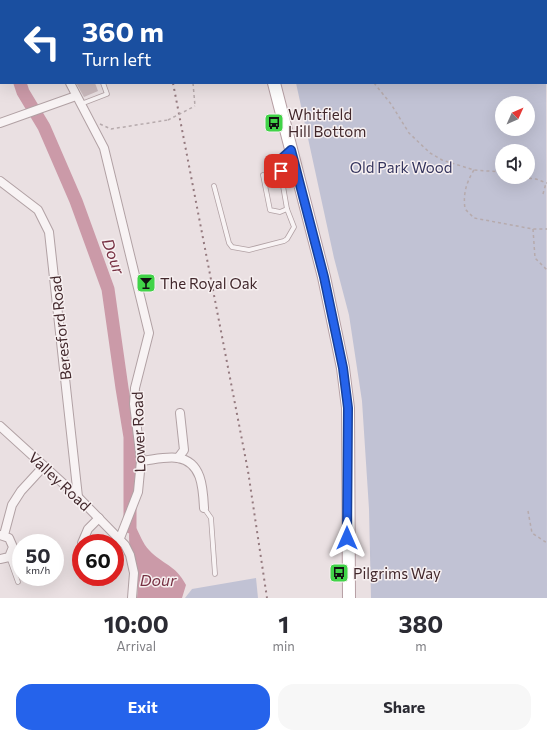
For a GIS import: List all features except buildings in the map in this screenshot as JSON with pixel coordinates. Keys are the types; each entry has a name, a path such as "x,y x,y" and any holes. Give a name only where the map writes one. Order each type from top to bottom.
{"main road":[{"path":"274,84 324,277 343,368 348,408 349,598"}],"street":[{"name":"Lower Road","path":"70,84 104,148 149,333 135,388 134,404 140,461 138,492 121,534"},
{"path":"0,123 76,96"},
{"name":"Beresford Road","path":"0,181 38,210 49,232 78,497"},
{"path":"178,458 184,450 180,414"},
{"name":"Valley Road","path":"0,426 78,497 116,534"},
{"path":"140,461 178,458 191,464 199,472 203,491 204,508"},
{"path":"0,560 9,557 13,547 9,538 2,535 12,505 21,491 44,466"},
{"path":"86,534 88,529 99,518"},
{"path":"124,545 130,555 134,584 132,598"}],"lane":[{"path":"81,105 107,94 103,84"},
{"path":"214,186 229,243 238,249 249,250 288,239 294,228 287,209 280,164 282,157 291,150"},
{"path":"263,175 270,210 280,212 287,209"},
{"path":"204,508 211,518 215,574"},
{"path":"9,557 12,565"}],"path":[{"path":"92,125 100,124 111,129 168,120 195,106 194,84"},
{"path":"375,84 391,104 409,133 430,153 442,160 474,170 495,172"},
{"path":"474,170 468,180 464,196 464,209 474,218 533,229 547,230"},
{"path":"535,179 546,183 543,194"},
{"path":"533,229 535,258 547,270"},
{"path":"528,511 532,533 547,543"}],"green space":[{"name":"Old Park Wood","path":"296,84 546,84 547,598 371,598 369,509 362,401 349,315 334,258"},
{"path":"256,578 258,598 185,598 192,589"}],"water":[{"name":"Dour","path":"135,525 147,548 182,578 186,585 182,598 137,598 137,579 129,536 130,527"}],"waterway":[{"name":"Dour","path":"20,84 23,92 44,127 76,201 108,289 130,437 130,527"}],"railway":[{"path":"173,84 248,471 267,598"}],"place":[{"name":"Whitfield Hill Bottom","path":"274,123"},
{"name":"The Royal Oak","path":"146,283"},
{"name":"Pilgrims Way","path":"339,573"}],"route":[{"path":"281,171 280,160 291,150 324,277 337,334 348,408 347,538"}]}
